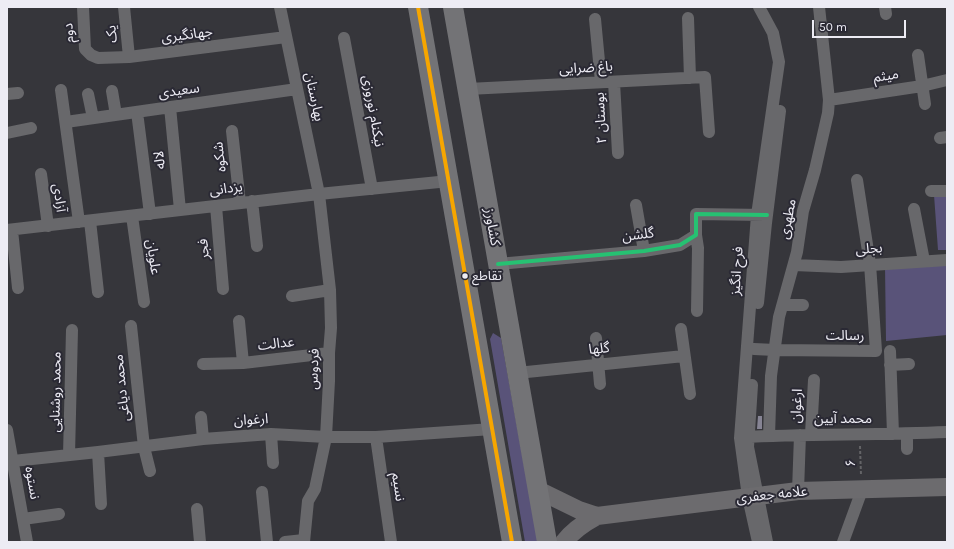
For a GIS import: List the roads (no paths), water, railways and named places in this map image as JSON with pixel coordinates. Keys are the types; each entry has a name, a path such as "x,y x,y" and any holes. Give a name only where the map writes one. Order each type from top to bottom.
{"main road":[{"path":"418,7 512,542"},
{"name":"کشاورز","path":"453,7 547,542"},
{"name":"علامه جعفری","path":"564,542 572,532 582,524 597,516 798,491 947,487"},
{"name":"علامه جعفری","path":"538,490 579,510 597,516"}],"street":[{"name":"دوم","path":"83,7 86,49 91,55"},
{"name":"یک","path":"124,7 129,58"},
{"name":"بهارستان","path":"280,7 319,194"},
{"name":"فرح انگیز","path":"744,437 761,215 779,62 773,33 759,7"},
{"path":"758,542 748,447 744,437 754,349 761,215 787,59 777,27 768,7"},
{"name":"مطهری","path":"769,436 771,376 779,318 794,265 804,211 828,113 829,100 819,7"},
{"path":"688,18 690,78"},
{"path":"595,19 601,82"},
{"name":"جهانگیری","path":"91,55 98,58 129,58 286,37"},
{"name":"نیکنام نوروزی","path":"344,38 372,189"},
{"path":"918,55 925,104"},
{"name":"باغ ضرایی","path":"468,89 705,77 709,132"},
{"name":"میثم","path":"829,100 922,86 947,80"},
{"name":"بوستان ۲","path":"614,82 618,153"},
{"path":"61,90 98,292"},
{"name":"سعیدی","path":"66,122 297,90"},
{"path":"112,91 116,115"},
{"path":"88,94 93,118"},
{"name":"لاله","path":"170,107 180,210"},
{"path":"138,112 150,214"},
{"path":"7,133 31,128"},
{"name":"شکوه","path":"232,131 246,202 257,246"},
{"name":"آزادی","path":"41,174 48,226"},
{"path":"857,180 870,264"},
{"name":"یزدانی","path":"10,230 246,202 448,181"},
{"path":"931,191 947,191"},
{"name":"فردوس","path":"304,541 308,500 315,489 326,437 329,353 332,328 330,290 319,194"},
{"path":"636,205 644,250"},
{"name":"فجر","path":"216,206 223,289"},
{"path":"914,209 924,261"},
{"path":"698,311 698,248 696,235 696,214 761,215"},
{"name":"علویان","path":"132,216 144,302"},
{"path":"10,230 18,288"},
{"name":"گلشن","path":"498,264 644,250 680,245 696,235"},
{"name":"بجلی","path":"794,265 826,267 947,260"},
{"name":"رسالت","path":"775,350 876,351 870,264"},
{"path":"292,296 330,290"},
{"path":"783,305 803,305"},
{"name":"عدالت","path":"239,321 243,363 329,353"},
{"name":"محمد دیاغی","path":"130,326 144,447 150,471"},
{"path":"681,329 690,394"},
{"name":"محمد روشنایی","path":"69,455 72,330"},
{"path":"596,338 600,384"},
{"path":"754,349 775,350"},
{"path":"890,351 893,434"},
{"name":"گلها","path":"517,373 684,356"},
{"path":"203,364 243,363"},
{"path":"890,365 909,364"},
{"name":"ارغوان","path":"805,434 814,380"},
{"path":"201,417 203,439"},
{"name":"ارغوان","path":"13,461 203,439 271,434 326,437 376,437 492,429"},
{"name":"نستوه","path":"7,430 13,461 13,496 23,519 27,542"},
{"name":"محمد آیین","path":"744,437 805,434 907,434 947,432"},
{"path":"271,434 273,463"},
{"path":"798,491 805,434"},
{"path":"907,434 907,449"},
{"name":"نسیم","path":"376,437 391,542"},
{"path":"98,452 102,504"},
{"path":"843,542 862,490"},
{"path":"262,492 267,542"},
{"path":"753,497 767,542"},
{"path":"197,509 200,542"},
{"path":"23,519 59,514"},
{"path":"285,542 304,541"}],"place":[{"name":"تقاطع","path":"465,276"}]}
